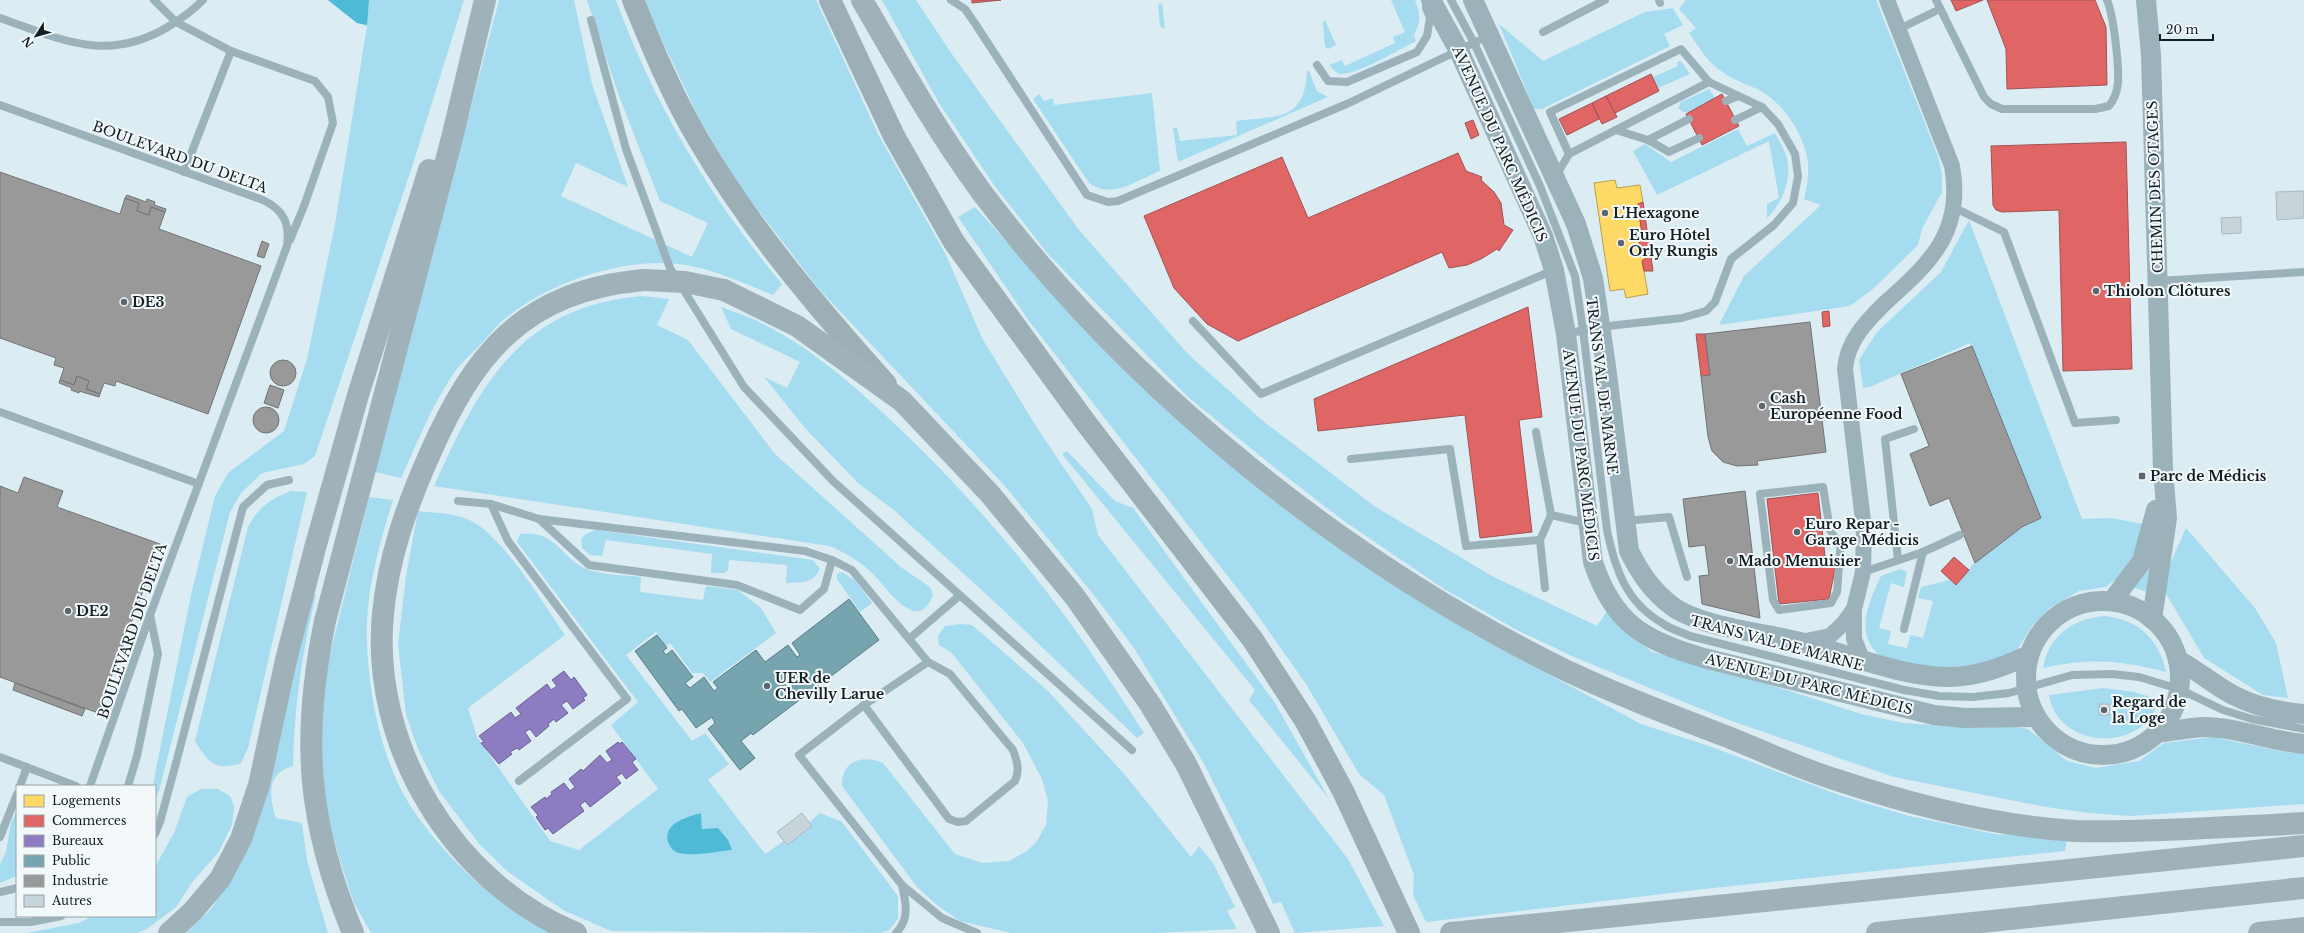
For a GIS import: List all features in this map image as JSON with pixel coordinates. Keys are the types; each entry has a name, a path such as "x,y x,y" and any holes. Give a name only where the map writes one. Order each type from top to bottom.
{"highway":[{"path":"353,933 337,894 318,824 311,778 310,726 313,694 325,621 452,138 485,0"},
{"path":"633,0 660,67 698,139 768,245 808,294 902,401 990,494 1075,597 1150,704 1186,764 1269,933"},
{"path":"830,0 894,136 954,242 1086,423 1253,640 1276,673 1329,763 1410,933"},
{"path":"862,0 915,92 980,189 1068,294 1117,346 1226,447 1292,500 1381,563 1508,640 1567,670 1622,695 1832,779 1943,811 1998,821 2075,831 2125,831 2304,822"},
{"path":"169,933 192,912 220,879 241,839 259,785 288,653 315,548 358,395 427,173 452,138"},
{"path":"576,933 526,906 496,883 457,844 425,800 405,755 391,716 382,651 382,617 393,550 409,504 445,419 479,363 503,337 530,316 560,299 592,288 644,280 685,282 724,290 797,326 902,401"},
{"path":"1451,933 2304,846"},
{"path":"1877,933 2304,888"},
{"path":"2259,933 2304,928"}],"street":[{"name":"AVENUE DU PARC MÉDICIS","path":"1431,0 1474,43 1555,178 1576,224 1593,278 1583,330 1589,523 1593,562 1601,588 1614,608 1631,625 1652,640 1676,650 1704,658 1934,715 1965,718 2036,717"},
{"name":"AVENUE DU PARC MÉDICIS","path":"1473,0 1474,43 1554,270 1583,330 1606,366 1624,522 1629,551 1640,573 1654,591 1673,607 1716,623 1801,642 1922,675 1948,677 1978,674 2006,665 2029,655"},
{"path":"1862,659 1854,640 1854,609 1863,572 1864,529 1845,369 1846,358 1851,346 1865,323 1910,280 1939,248 1947,230 1953,207 1955,186 1952,166 1887,0"},
{"name":"CHEMIN DES OTAGES","path":"2146,0 2151,55 2163,470 2167,518 2152,619"},
{"name":"CHEMIN DES OTAGES","path":"2112,601 2142,561 2152,527 2163,470"},
{"path":"2112,601 2135,608 2152,619 2164,632 2178,660 2179,689 2171,712 2157,733 2141,745 2122,752 2103,755 2083,752 2065,745 2049,732 2036,717 2026,689 2026,672 2029,655 2042,631 2050,621 2067,609 2086,602 2112,601"},
{"path":"1801,642 1830,636 1854,609"},
{"path":"2178,660 2245,701 2260,706 2304,714"},
{"path":"2157,733 2202,727 2222,729 2279,742 2304,744"}],"lane":[{"path":"154,0 176,22 231,51 314,81 328,97 334,123 304,206 287,246"},
{"path":"0,18 59,39 80,44 104,46 140,41 176,22 203,0"},
{"path":"951,0 965,9 1087,195 1108,202 1118,202 1349,103 1474,43"},
{"path":"1317,65 1328,81 1347,82 1417,52 1427,36 1430,18 1423,0"},
{"name":"TRANS VAL DE MARNE","path":"1451,0 1474,43 1540,186 1558,230 1574,276 1583,330 1607,530 1613,561 1623,584 1641,606 1662,623 1690,636 1904,690 1939,696 1973,697 2026,689 2063,677 2112,674 2139,677 2179,689 2223,710 2244,717 2286,727 2304,729"},
{"path":"1543,32 1605,0"},
{"path":"1936,0 1984,97 1991,104 2002,109 2095,109 2109,106 2114,99 2118,84 2112,13 2107,0"},
{"path":"1899,29 1940,9"},
{"path":"590,20 626,149 670,268 744,387 833,481 959,596 1132,750"},
{"path":"1569,154 1550,112 1681,49 1709,82 1762,107 1778,124 1794,154 1798,176 1793,203 1774,225 1731,259 1723,284 1715,302 1706,311 1682,318 1583,330"},
{"path":"184,172 231,51"},
{"path":"1555,178 1569,154 1709,82"},
{"path":"1726,101 1738,96"},
{"name":"BOULEVARD DU DELTA","path":"0,105 263,200 276,207 288,227 287,246 150,615 90,785"},
{"path":"1735,120 1762,107"},
{"path":"1648,140 1689,120"},
{"path":"1616,130 1648,140 1669,152 1699,138"},
{"path":"1953,207 2004,232 2075,423 2116,420"},
{"path":"1193,321 1261,394 1554,270"},
{"path":"2158,281 2304,272"},
{"path":"0,412 199,484"},
{"path":"1898,560 1885,439 1914,429"},
{"path":"1536,432 1551,515 1540,540 1545,588"},
{"path":"1351,459 1450,449 1466,546 1540,540"},
{"path":"156,832 170,786 243,507 267,485 289,480"},
{"path":"1841,540 1837,592 1831,603 1779,610 1772,600 1760,494 1823,487 1830,530 1835,538 1841,540 1864,540"},
{"path":"458,501 491,504 539,519 804,551 832,560 852,570 928,662 950,674 1013,750 1017,762 1018,774 1015,781 966,821 958,822 949,819 864,705"},
{"path":"491,504 508,541 627,699 519,781"},
{"path":"1551,515 1589,523"},
{"path":"1624,522 1669,517 1687,577"},
{"path":"539,519 589,566 738,585 800,610 824,589 832,560"},
{"path":"1863,572 1922,552 1960,535"},
{"path":"1904,629 1922,552"},
{"path":"909,639 959,596"},
{"path":"128,785 137,756 158,654 150,615"},
{"path":"928,662 864,705 799,755 902,885 942,918 977,933"},
{"path":"0,757 73,785"},
{"path":"20,785 28,767"},
{"path":"0,837 16,797"},
{"path":"896,933 903,926 906,915 902,885"},
{"path":"0,892 16,888"},
{"path":"0,922 31,922 56,917"}],"shaded area":[{"path":"328,0 464,0 412,167 315,456 304,464 262,473 241,493 230,512 159,791 156,796 156,785 153,785 157,764 191,595 215,496 228,473 284,431 307,359 335,224 367,26 357,23"},
{"path":"328,0 369,0 367,25 357,23"},
{"path":"499,0 574,0 592,84 628,187 576,163 561,196 692,257 708,223 660,201 619,96 587,0 616,0 648,77 687,150 731,219 782,284 773,295 705,269 663,263 621,267 599,272 556,287 536,297 501,322 459,366 446,385 432,411 401,478 375,472"},
{"path":"643,0 816,0 878,134 946,255 982,338 1039,431 1092,509 1098,535 1348,859 1384,926 1295,933 1281,902 1273,904 1263,881 1203,762 1134,648 1093,594 1005,486 819,289 738,184 699,118"},
{"path":"882,0 916,0 949,50 1079,230 1188,354 1263,421 1374,506 1492,576 1597,626 1607,611 1632,636 1652,652 1734,673 1861,714 1903,723 1980,728 2007,726 2028,729 2067,761 2096,768 2139,761 2164,743 2213,737 2285,752 2304,754 2304,804 2131,816 2089,813 2046,807 1894,777 1726,719 1574,657 1519,631 1444,589 1344,521 1275,468 1188,397 1048,254 994,185 939,103"},
{"path":"1391,0 1415,0 1419,18 1418,26 1414,35 1416,41 1358,70 1342,74 1336,72 1329,65 1342,60 1345,66 1395,43 1393,37 1405,32"},
{"path":"1686,0 1876,0 1938,156 1942,174 1942,192 1922,229 1918,245 1873,289 1850,306 1719,325 1744,276 1821,205 1804,199 1808,180 1808,162 1803,143 1794,125 1775,101 1756,89 1726,75 1707,59 1689,33 1696,28 1679,9"},
{"path":"1162,3 1165,29 1160,26 1158,5"},
{"path":"1673,8 1683,25 1664,34 1670,46 1542,109 1534,109 1499,24 1543,61 1645,12"},
{"path":"1325,20 1336,45 1328,49 1325,46 1323,23"},
{"path":"1681,61 1690,74 1658,88 1653,77 1678,66 1677,62"},
{"path":"1307,71 1309,71 1317,91 1328,97 1178,162 1173,128 1177,128 1180,141 1237,135 1236,121 1276,116 1286,113 1294,108 1301,100 1305,88"},
{"path":"1709,89 1715,98 1689,112 1683,112 1678,108 1681,102"},
{"path":"1152,93 1160,171 1124,187 1107,190 1098,188 1089,183 1033,99 1039,94 1044,101 1053,98 1054,105"},
{"path":"1738,129 1747,146 1775,133 1787,158 1787,183 1777,206 1767,218 1767,204 1779,198 1769,141 1657,195 1633,151 1645,144 1671,162"},
{"path":"975,207 1088,331 1379,574 1473,634 1641,724 1712,747 1839,795 1909,816 1995,834 2067,839 2065,851 1713,888 1426,922 1413,895 1414,875 1384,795 1359,774 1306,684 1251,606 1029,321 958,217"},
{"path":"1969,220 2082,519 2111,518 2143,524 2135,553 2122,574 2106,587 2079,591 2050,608 2032,626 2014,655 2002,663 1930,669 1879,655 1871,646 1865,627 1866,617 1872,596 1881,576 1901,569 1907,572 1904,587 1891,583 1879,628 1891,631 1888,644 1907,648 1910,635 1923,638 1933,601 1918,598 1921,587 1950,580 1956,585 1974,563 1989,549 2023,527 2041,518 1970,343 1870,387 1863,388 1859,360 1877,332 1941,272"},
{"path":"642,296 669,299 657,325 688,340 775,454 902,568 930,587 933,595 926,607 918,611 910,610 901,604 864,566 850,556 829,546 434,486 468,416 487,385 509,357 534,334 564,316 600,303"},
{"path":"721,307 746,316 780,333 816,356 866,397 947,476 995,529 1041,584 1083,641 1144,733 1137,738 999,606 895,511 858,483 805,428 764,377 787,388 800,362 731,329"},
{"path":"1067,451 1115,501 1133,508 1275,703 1329,799 1249,700 1255,690 1062,454"},
{"path":"291,491 307,492 248,748 241,763 232,766 218,766 208,760 195,741 248,527 256,514 266,504 271,500"},
{"path":"369,497 393,500 373,575 367,621 368,664 371,688 375,711 387,757 405,797 418,818 459,866 507,907 528,921 551,933 371,933 354,903 329,821 319,756 325,674"},
{"path":"418,511 450,514 462,517 480,526 507,553 534,588 565,635 468,708 477,737 550,841 579,850 658,789 611,725 638,702 517,542 520,534 542,536 558,546 572,559 589,570 608,574 641,577 640,592 703,600 706,586 738,590 761,608 776,633 710,682 703,673 692,673 670,643 666,646 656,632 626,655 692,741 705,733 729,764 708,780 765,854 784,841 787,845 812,826 810,822 820,813 842,822 898,896 898,919 888,931 880,933 611,931 563,910 507,871 480,845 439,791 418,749 406,715 398,644 406,576","holes":["701,813 702,829 682,819"]},
{"path":"2186,528 2255,608 2276,643 2288,698 2263,695 2204,658 2164,590 2166,573"},
{"path":"596,530 813,560 820,569 810,580 786,583 787,565 729,560 728,570 724,573 711,573 712,554 606,540 602,556 590,555 582,548 581,539 586,534"},
{"path":"2150,562 2147,592 2130,586"},
{"path":"842,572 856,581 872,603 860,612 837,579 837,574"},
{"path":"309,593 316,595 303,658 297,701 293,766 284,769 278,774 274,780 271,794 276,818 302,823 307,861 328,933 186,933 211,909 241,862"},
{"path":"2104,616 2127,621 2137,626 2145,633 2158,650 2163,660 2166,672 2134,665 2105,662 2076,663 2043,668 2046,657 2056,638 2064,631 2072,625 2082,621"},
{"path":"961,624 972,625 1047,690 1126,776 1191,857 1199,846 1213,863 1235,907 1227,911 1237,929 1155,933 1011,933 960,921 937,905 917,887 842,786 845,771 849,765 854,762 868,759 883,763 955,854 983,863 1009,861 1027,851 1037,841 1046,825 1048,801 1042,779 1023,743 951,652 939,645 938,636 945,626"},
{"path":"2103,688 2134,692 2161,700 2151,717 2136,730 2123,736 2096,738 2083,735 2071,729 2061,720 2053,709 2049,695"},
{"path":"201,789 218,789 230,796 234,806 232,825 218,853 193,881 176,907 147,929 137,933 27,933 79,923 91,917 156,917 156,865 174,833 187,797"},
{"path":"16,813 16,876 0,883 0,864 6,852 11,822"},
{"path":"701,813 702,829 718,828 728,840 732,850 685,854 677,852 671,847 668,842 667,835 669,830 677,822"}],"building: Logements":[{"name":"Euro Hôtel Orly Rungis","path":"1615,180 1617,188 1640,185 1643,202 1638,204 1642,235 1638,236 1640,250 1643,249 1648,256 1642,261 1648,294 1626,298 1624,289 1610,291 1594,183"}],"building: Commerces":[{"path":"972,0 1001,0 972,3"},
{"path":"1951,0 1983,0 1956,11"},
{"path":"1987,0 2095,0 2106,27 2107,85 2007,89 2006,49"},
{"path":"1651,74 1659,91 1615,113 1606,96"},
{"path":"1722,94 1739,126 1702,145 1686,114"},
{"path":"1606,96 1617,117 1602,124 1592,103"},
{"path":"1592,103 1599,119 1567,135 1559,119"},
{"path":"1473,120 1479,135 1471,139 1465,123"},
{"name":"Thiolon Clôtures","path":"2126,142 2132,369 2063,371 2059,210 2002,212 1996,210 1993,205 1991,146"},
{"path":"1458,153 1466,171 1482,177 1481,180 1494,192 1501,203 1504,225 1513,230 1499,251 1497,249 1481,259 1467,265 1449,268 1442,252 1238,341 1207,324 1174,288 1144,216 1282,157 1308,218"},
{"path":"1643,202 1653,271 1644,271 1642,261 1648,256 1643,249 1640,250 1638,236 1642,235 1638,204"},
{"path":"1528,307 1542,417 1519,420 1532,532 1480,538 1465,415 1318,431 1314,399"},
{"path":"1829,311 1830,326 1823,327 1822,312"},
{"path":"1696,334 1705,334 1710,375 1701,376"},
{"name":"Euro Repar - Garage Médicis","path":"1818,493 1826,565 1836,564 1829,599 1779,604 1767,499"},
{"path":"1954,557 1969,570 1956,585 1941,571"}],"building: Bureaux":[{"path":"564,671 571,680 574,677 587,695 583,698 585,700 573,709 567,701 561,705 568,713 556,722 554,719 548,724 549,726 536,737 530,729 525,732 531,741 519,750 517,748 510,752 512,754 499,764 481,743 484,742 479,736 511,712 515,718 521,714 516,708 547,684 551,690 557,686 552,680"},
{"path":"618,742 619,744 622,742 636,759 632,762 638,770 626,779 622,773 616,777 621,783 590,807 585,801 580,805 584,811 553,834 548,828 545,830 536,817 538,815 531,807 545,797 546,799 552,794 551,792 564,783 570,791 575,787 569,779 581,769 583,771 600,755 607,763 612,760 606,751"}],"building: Public":[{"name":"UER de Chevilly Larue","path":"849,599 879,640 753,735 751,733 741,741 755,758 740,770 708,729 715,723 712,717 696,728 682,709 679,711 635,651 657,635 667,648 663,651 666,655 672,650 693,677 685,683 690,688 704,677 714,691 718,688 713,682 756,650 765,662 788,645 797,657 800,655 792,643"}],"building: Industrie":[{"name":"DE3","path":"0,172 120,214 125,198 139,203 137,211 149,215 151,207 165,212 159,229 261,266 208,414 116,381 115,386 104,383 100,394 86,389 89,381 77,376 74,385 60,380 64,368 54,365 56,358 0,338"},
{"path":"127,195 146,202 147,199 155,202 154,205 166,209 165,212 151,207 149,215 137,211 139,203 125,198"},
{"path":"262,241 269,244 264,258 257,256"},
{"name":"Cash Européenne Food","path":"1810,322 1826,452 1757,461 1758,465 1737,466 1723,462 1712,451 1708,437 1701,376 1710,375 1705,334"},
{"path":"1972,346 2041,518 2022,527 1975,563 1949,498 1930,506 1910,454 1929,446 1901,374"},
{"path":"283,360 292,364 296,373 292,382 283,386 274,382 270,373 274,364"},
{"path":"77,376 89,381 86,389 100,394 99,397 79,391 79,393 71,390 72,388 59,383 60,380 74,385"},
{"path":"270,385 284,390 278,408 264,403"},
{"path":"266,407 275,411 279,420 275,429 266,433 257,429 253,420 257,411"},
{"name":"DE2","path":"24,477 63,491 57,507 160,544 98,713 0,677 0,486 18,493"},
{"name":"Mado Menuisier","path":"1745,491 1760,618 1702,604 1699,576 1709,575 1705,545 1689,547 1683,499"},
{"path":"15,683 85,709 82,716 13,690"}],"building: Autres":[{"path":"2304,191 2304,218 2277,220 2276,192"},
{"path":"2241,217 2241,233 2222,234 2221,218"},
{"name":"Regard de la Loge","path":"2099,704 2110,704 2110,715 2099,715"},
{"path":"802,813 812,826 787,845 777,832"}],"place":[{"name":"L'Hexagone","path":"1605,213"},
{"name":"Euro Hôtel Orly Rungis","path":"1621,243"},
{"name":"Thiolon Clôtures","path":"2096,291"},
{"name":"DE3","path":"124,302"},
{"name":"Cash Européenne Food","path":"1762,406"},
{"name":"Parc de Médicis","path":"2142,476"},
{"name":"Euro Repar - Garage Médicis","path":"1797,532"},
{"name":"Mado Menuisier","path":"1730,561"},
{"name":"DE2","path":"68,611"},
{"name":"UER de Chevilly Larue","path":"767,686"},
{"name":"Regard de la Loge","path":"2104,710"}]}
